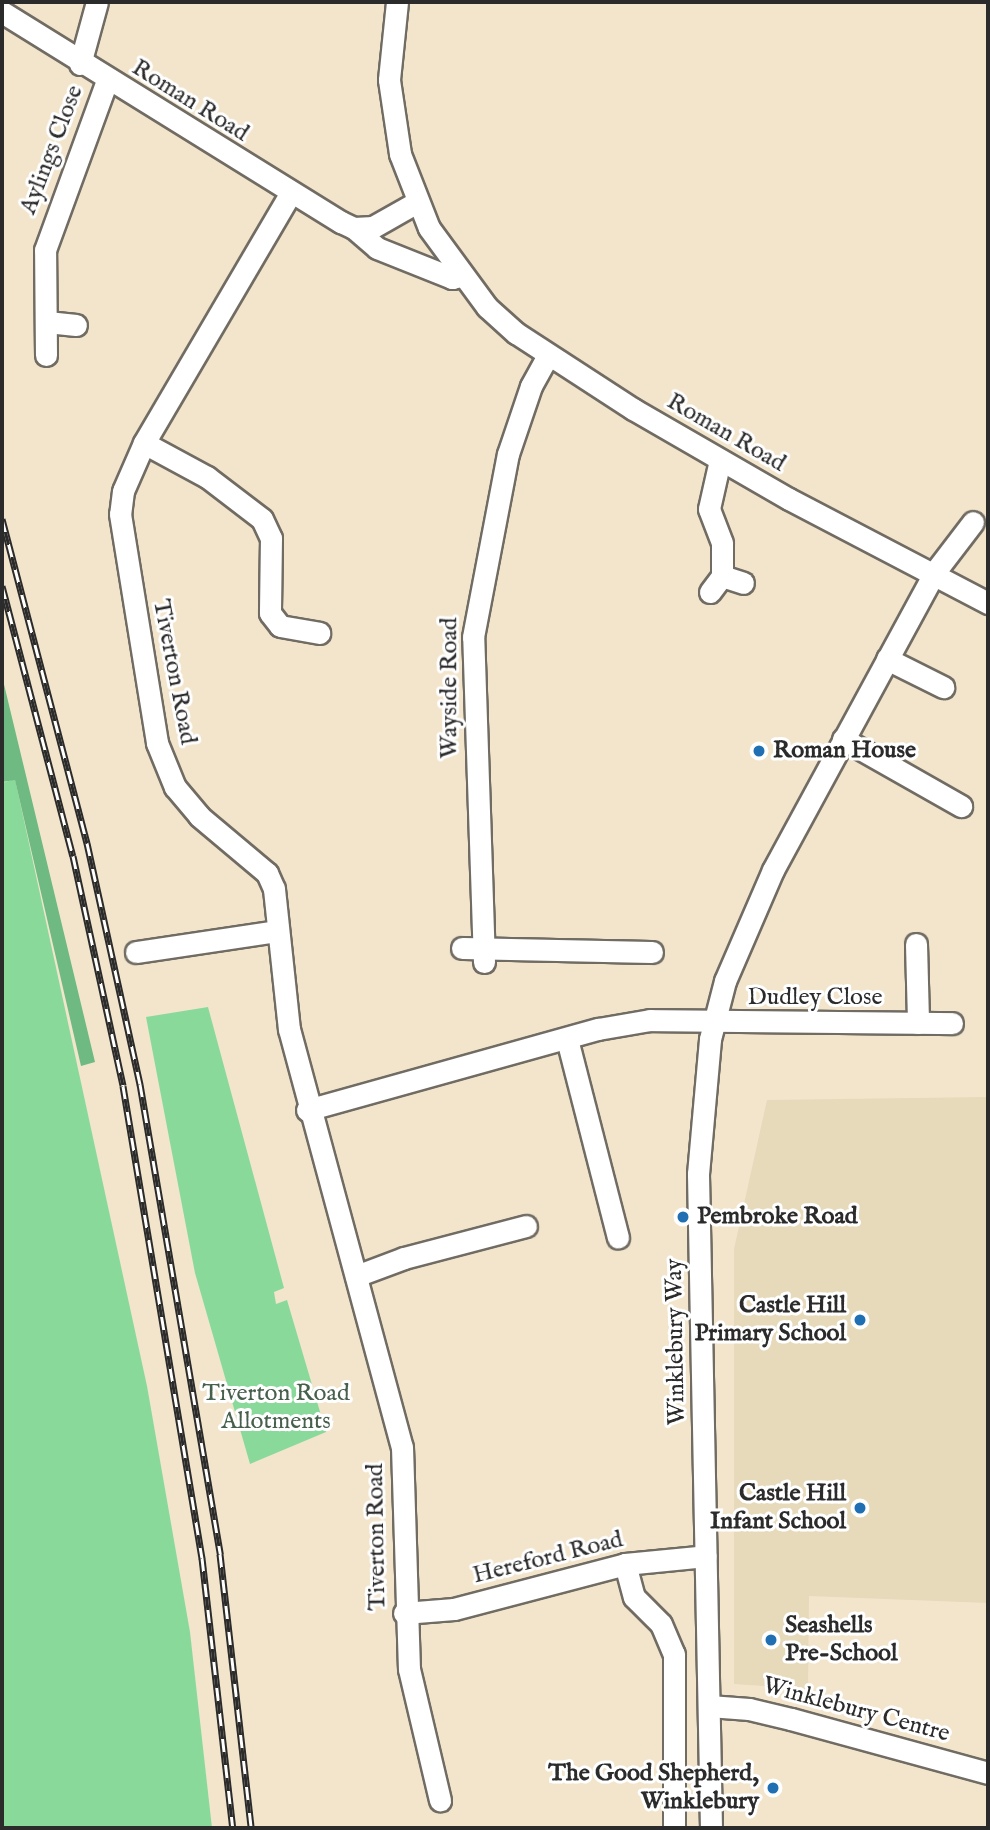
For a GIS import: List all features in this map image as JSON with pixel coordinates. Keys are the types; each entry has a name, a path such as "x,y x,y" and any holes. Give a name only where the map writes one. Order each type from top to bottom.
{"street":[{"path":"80,64 97,2"},
{"name":"Roman Road","path":"397,2 391,40 391,104 400,154 416,202 460,276 487,307 548,355 720,460 988,603"},
{"name":"Roman Road","path":"2,12 80,64 290,194 354,228 377,248 452,278 460,276"},
{"name":"Aylings Close","path":"46,355 45,250 50,228 107,81"},
{"name":"Tiverton Road","path":"290,194 144,443 123,491 120,514 156,743 174,787 199,816 267,873 274,889 289,1030 307,1110 356,1276 401,1447 404,1613 408,1669 440,1800"},
{"path":"354,228 373,227 416,202"},
{"path":"47,322 76,324"},
{"name":"Wayside Road","path":"484,956 476,829 473,637 508,454 531,386 548,355"},
{"path":"144,443 207,477 262,519 271,538 270,613 280,626 320,631"},
{"path":"720,460 709,509 722,543 716,584 743,583"},
{"name":"Winklebury Way","path":"712,1828 698,1174 702,1089 713,1024 749,919 934,573 973,522"},
{"path":"887,659 928,671 943,687"},
{"path":"843,739 961,806"},
{"path":"136,952 165,937 277,932"},
{"name":"Dudley Close","path":"916,944 918,1023"},
{"path":"462,948 484,956 652,952"},
{"path":"307,1110 567,1039 650,1020 713,1024"},
{"name":"Dudley Close","path":"713,1024 952,1023"},
{"path":"567,1039 618,1238"},
{"path":"356,1276 404,1258 526,1226"},
{"name":"Hereford Road","path":"404,1613 454,1609 625,1564 706,1556"},
{"path":"625,1564 634,1597 661,1625 674,1654 674,1828"},
{"name":"Winklebury Centre","path":"709,1706 780,1716 988,1773"}],"shaded area":[{"name":"Castle Hill Primary School","path":"988,1097 988,1603 809,1596 808,1689 734,1684 734,1249 767,1100"}],"green space":[{"path":"2,676 95,1062 81,1066 15,780 2,782"},
{"path":"15,779 147,1386 190,1632 212,1828 2,1828 2,783"},
{"name":"Tiverton Road Allotments","path":"208,1007 284,1288 274,1292 276,1304 287,1300 326,1432 250,1464 195,1273 146,1017"}],"railway":[{"path":"2,519 87,843 140,1084 220,1554 251,1828"},
{"path":"2,586 73,856 123,1086 202,1558 233,1828"}],"place":[{"name":"Roman House","path":"759,751"},
{"name":"Pembroke Road","path":"683,1217"},
{"name":"Castle Hill Primary School","path":"860,1320"},
{"name":"Castle Hill Infant School","path":"860,1508"},
{"name":"Seashells Pre-School","path":"771,1640"},
{"name":"The Good Shepherd, Winklebury","path":"773,1788"}]}
